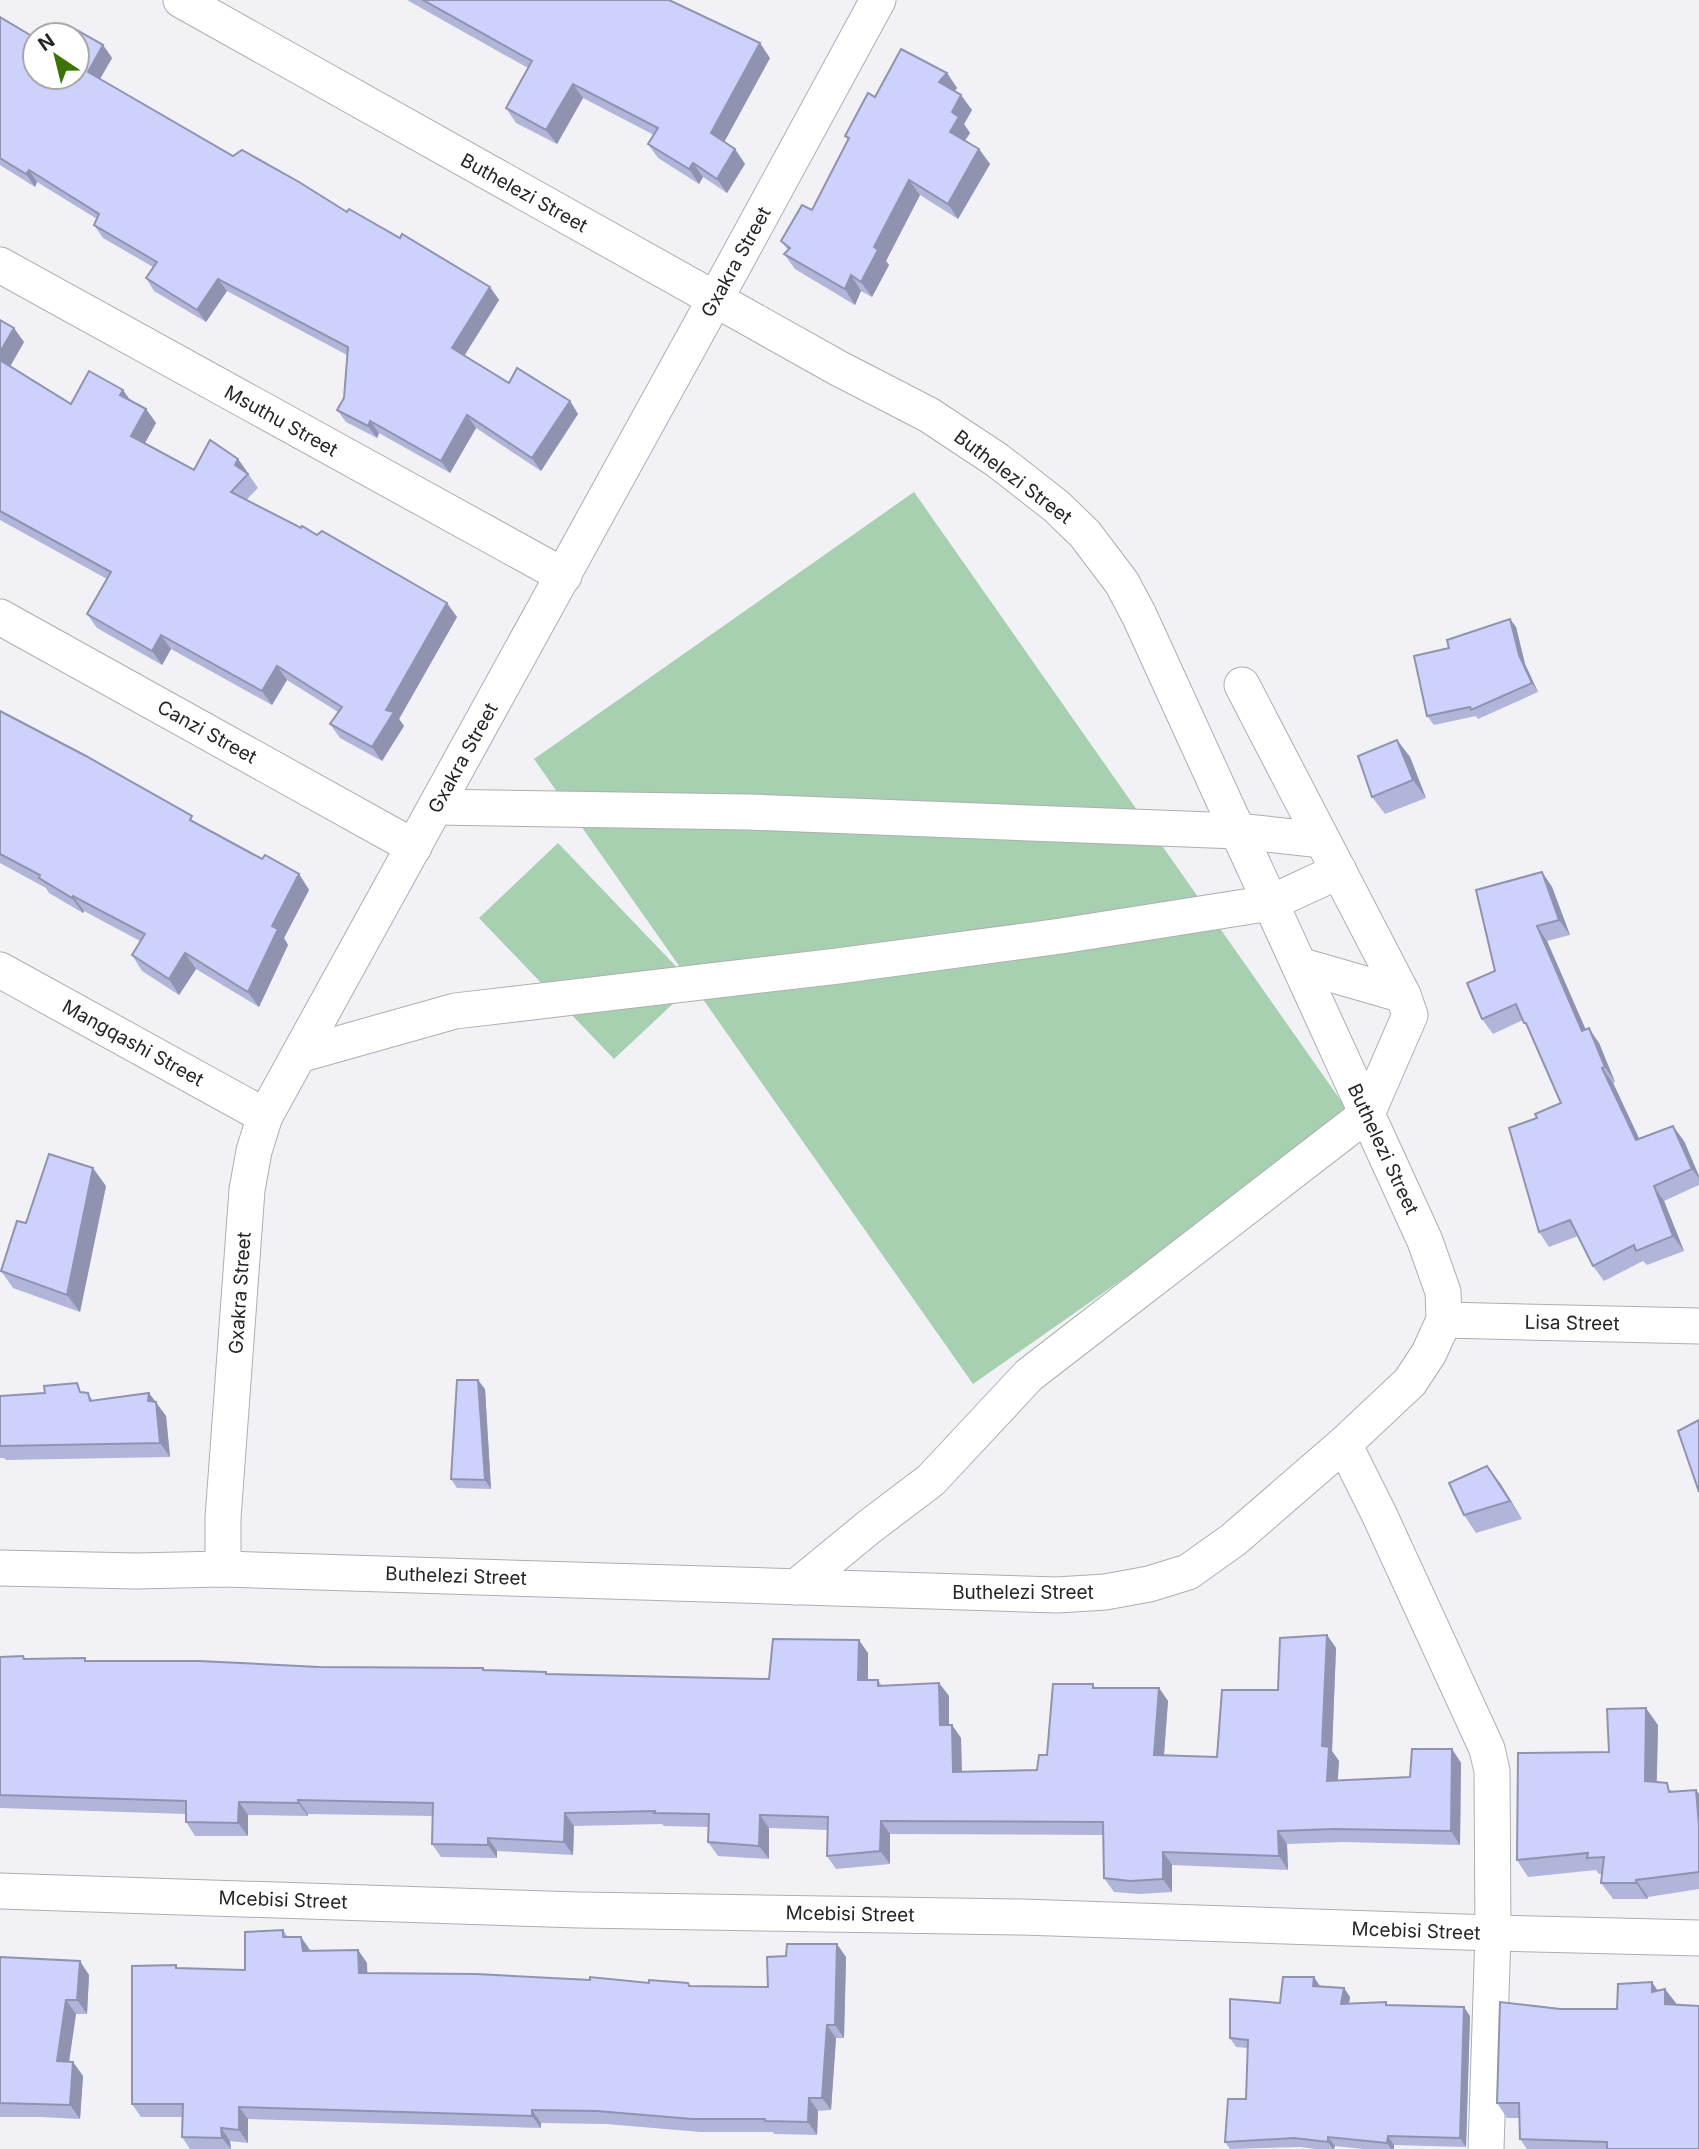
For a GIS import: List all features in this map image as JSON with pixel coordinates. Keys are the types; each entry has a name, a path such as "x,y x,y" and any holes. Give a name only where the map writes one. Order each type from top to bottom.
{"street":[{"name":"Buthelezi Street","path":"0,1568 136,1571 223,1569 1057,1595 1105,1592 1149,1584 1188,1572 1233,1540 1344,1444 1410,1382 1429,1353 1444,1320 1443,1292 1425,1241 1299,965 1139,615 1122,583 1085,534 1056,506 997,460 929,415 838,368 181,0"},
{"name":"Gxakra Street","path":"223,1569 223,1518 247,1190 254,1151 265,1116 564,576 714,299 868,3"},
{"name":"Msuthu Street","path":"0,265 564,576"},
{"name":"Canzi Street","path":"0,617 414,847"},
{"path":"796,1587 932,1480 1029,1375 1367,1114 1410,1014 1403,995 1241,685"},
{"path":"436,807 748,812 1237,831 1322,840"},
{"path":"299,1055 455,1011 838,966 1061,936 1270,902 1339,871"},
{"path":"1299,965 1403,995"},
{"name":"Mangqashi Street","path":"0,970 265,1116"},
{"name":"Lisa Street","path":"1444,1320 1699,1326"},
{"path":"1344,1444 1487,1749 1492,1771 1493,1933 1486,2149"},
{"name":"Mcebisi Street","path":"0,1891 565,1909 1022,1917 1699,1938"}],"green space":[{"path":"914,492 1353,1118 973,1384 693,985 614,1059 479,918 558,843 689,980 534,759"}],"building":[{"path":"423,0 669,0 760,43 711,133 735,149 717,179 693,163 689,169 648,144 658,128 573,84 546,130 506,108 532,61"},
{"path":"0,17 21,30 21,91 91,91 91,74 233,156 242,150 347,212 349,209 400,238 402,234 490,287 452,348 509,383 517,368 570,401 532,458 467,415 441,461 370,421 368,426 337,410 344,398 348,347 218,279 197,310 146,278 157,262 94,225 99,214 29,170 26,174 0,158"},
{"path":"91,38 103,45 91,67"},
{"path":"901,49 947,73 939,82 961,95 952,112 959,117 950,132 979,149 948,204 909,180 874,247 878,250 861,282 851,275 845,289 784,254 790,248 781,241 802,205 812,210 849,138 845,136 868,93 875,97"},
{"path":"0,320 14,328 0,352"},
{"path":"0,360 71,404 89,371 123,390 120,395 146,409 131,436 194,470 210,440 238,459 235,465 248,474 231,492 317,535 322,531 447,603 386,710 394,712 372,747 330,724 342,707 277,666 262,691 161,635 152,651 87,614 111,572 0,511"},
{"path":"1510,619 1519,655 1532,683 1471,710 1470,707 1427,716 1414,656 1449,648 1447,640"},
{"path":"0,711 192,816 190,820 262,859 265,855 299,874 272,926 278,929 248,992 185,953 169,979 132,955 145,934 73,896 72,898 39,878 40,875 0,854"},
{"path":"1397,740 1413,780 1372,797 1358,756"},
{"path":"1542,872 1559,920 1537,926 1582,1031 1589,1028 1605,1067 1602,1068 1636,1140 1673,1126 1692,1169 1654,1186 1673,1236 1636,1251 1634,1245 1593,1266 1570,1220 1539,1232 1509,1128 1537,1118 1535,1114 1561,1103 1526,1023 1516,1004 1482,1019 1467,983 1495,971 1476,890"},
{"path":"49,1154 93,1168 67,1295 1,1271 17,1221 26,1223"},
{"path":"457,1380 478,1380 485,1480 451,1479"},
{"path":"77,1383 80,1392 88,1393 90,1401 149,1393 148,1401 156,1402 160,1443 0,1446 0,1396 45,1393 44,1386"},
{"path":"1699,1420 1699,1492 1678,1431"},
{"path":"1487,1466 1510,1501 1464,1515 1449,1483"},
{"path":"1327,1635 1322,1746 1329,1747 1327,1781 1410,1777 1412,1749 1452,1749 1451,1831 1278,1831 1279,1856 1163,1852 1163,1879 1130,1881 1104,1878 1103,1822 881,1821 880,1851 827,1856 828,1817 760,1815 759,1846 708,1842 709,1814 654,1813 655,1811 565,1813 564,1842 488,1838 488,1845 432,1844 433,1803 298,1800 298,1803 239,1802 238,1823 186,1822 186,1801 0,1795 0,1657 85,1658 85,1661 199,1661 319,1667 483,1668 546,1674 769,1679 773,1639 859,1640 858,1680 878,1680 878,1686 939,1683 940,1725 952,1725 953,1772 1037,1770 1039,1755 1047,1755 1053,1684 1093,1684 1093,1688 1159,1688 1154,1755 1217,1757 1222,1690 1278,1690 1280,1638"},
{"path":"1646,1708 1645,1781 1667,1783 1669,1792 1696,1790 1699,1872 1636,1880 1636,1883 1601,1883 1604,1857 1587,1858 1588,1853 1517,1860 1518,1753 1609,1752 1607,1709"},
{"path":"283,1930 283,1937 301,1937 303,1951 358,1950 359,1973 476,1974 590,1980 590,1977 649,1983 649,1980 688,1983 689,1986 768,1987 767,1957 786,1956 787,1944 837,1944 835,2025 827,2025 822,2098 809,2098 808,2122 692,2119 597,2111 532,2110 532,2116 239,2107 239,2130 221,2128 222,2138 182,2137 183,2104 132,2104 132,1966 176,1965 176,1968 245,1970 245,1932"},
{"path":"0,1957 80,1961 77,2000 66,2000 57,2061 73,2062 70,2105 0,2103"},
{"path":"1283,1977 1314,1977 1313,1986 1344,1988 1341,2004 1386,2002 1386,2005 1464,2007 1460,2138 1388,2136 1387,2143 1328,2137 1328,2142 1294,2138 1225,2142 1228,2099 1246,2099 1248,2040 1230,2038 1230,1999 1280,2003"},
{"path":"1652,1982 1652,1992 1665,1989 1665,2004 1699,2006 1699,2149 1607,2149 1607,2142 1520,2139 1519,2103 1497,2103 1500,2002 1560,2009 1617,2009 1618,1984"}]}
